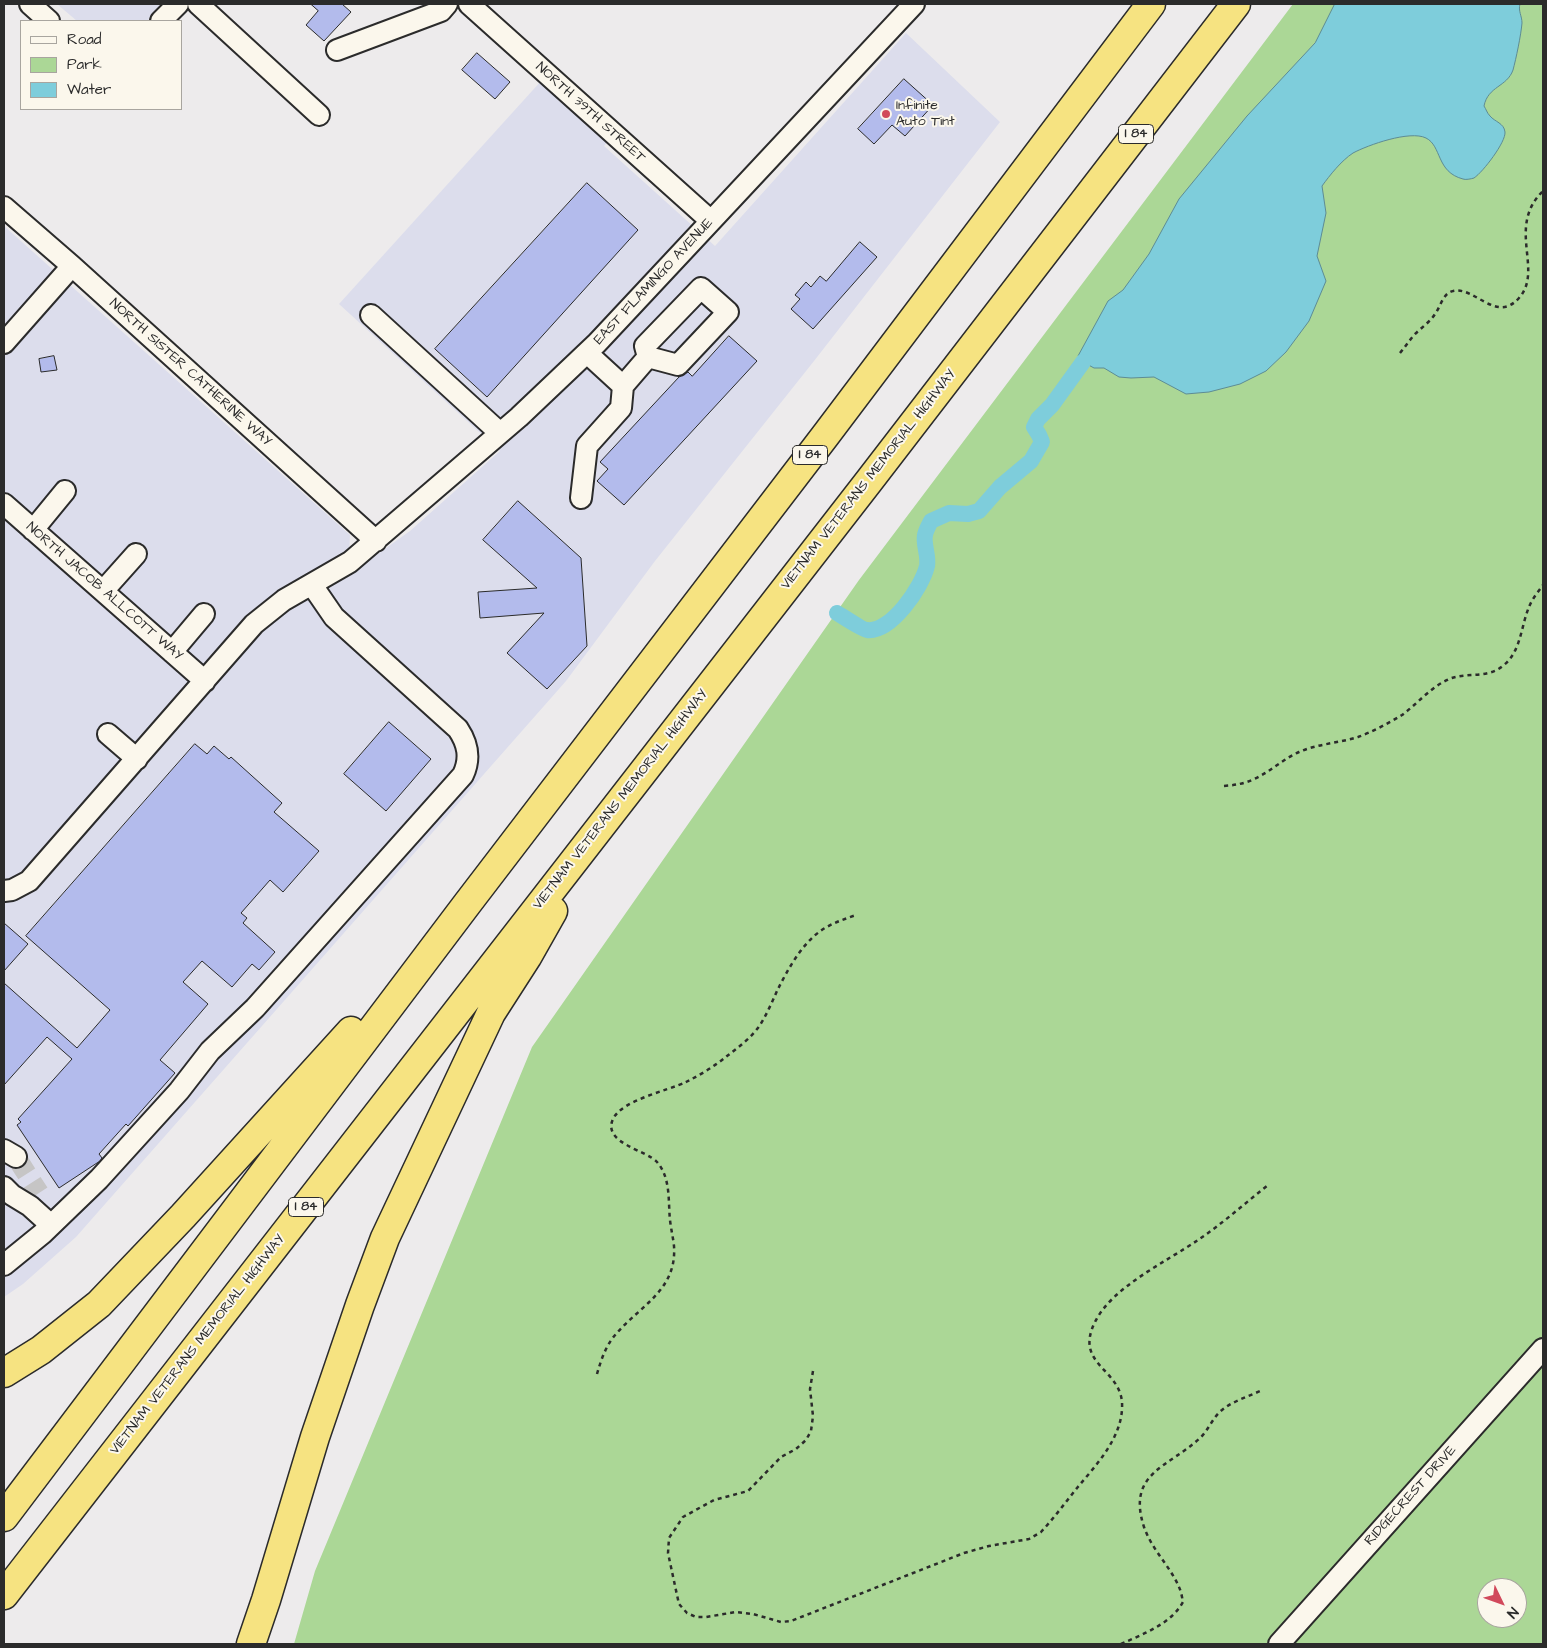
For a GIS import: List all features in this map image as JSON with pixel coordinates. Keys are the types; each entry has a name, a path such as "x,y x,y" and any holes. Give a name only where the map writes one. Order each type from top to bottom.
{"highway":[{"name":"I 84","path":"4,1518 467,904 825,436 1150,4"},
{"name":"VIETNAM VETERANS MEMORIAL HIGHWAY","path":"4,1595 607,819 1236,4"},
{"path":"251,1644 315,1437 385,1238 491,1013 527,957 607,819"},
{"path":"4,1373 41,1350 99,1304 183,1216 467,904"}],"street":[{"path":"30,4 48,20"},
{"path":"163,20 178,4"},
{"path":"198,4 319,115"},
{"path":"337,50 441,11 448,4"},
{"name":"NORTH 39TH STREET","path":"469,4 711,221"},
{"name":"EAST FLAMINGO AVENUE","path":"4,891 12,890 29,881 254,624 284,600 350,562 376,541 519,417 586,353 914,4"},
{"name":"NORTH SISTER CATHERINE WAY","path":"4,207 72,266 376,541"},
{"path":"4,343 72,266"},
{"path":"371,315 500,433"},
{"path":"586,353 623,386"},
{"path":"580,498 586,446 621,408 623,386 648,357"},
{"path":"33,530 65,491"},
{"name":"NORTH JACOB ALLCOTT WAY","path":"4,504 205,681"},
{"path":"104,592 136,554"},
{"path":"4,1265 51,1225 99,1179 179,1091 210,1051 261,1001 458,782 467,767 468,751 465,740 458,729 334,617 312,585"},
{"path":"172,652 204,614"},
{"path":"108,734 137,759"},
{"path":"4,1187 12,1195 34,1200 51,1225"},
{"name":"RIDGECREST DRIVE","path":"1279,1644 1543,1349"}],"path":[{"path":"1400,354 1415,334 1432,318 1445,295 1452,291 1460,290 1503,308 1520,298 1526,288 1528,277 1526,218 1530,207 1543,191"},
{"path":"1224,786 1242,784 1255,779 1301,751 1359,737 1402,714 1448,679 1463,676 1479,676 1494,672 1504,666 1512,656 1518,643 1529,605 1543,585"},
{"path":"597,1374 601,1359 612,1340 660,1291 670,1277 673,1265 674,1247 668,1185 665,1174 658,1163 648,1155 625,1145 617,1139 613,1133 613,1119 621,1110 632,1104 684,1083 705,1072 741,1044 760,1025 787,971 811,940 822,930 837,922 856,916"},
{"path":"813,1371 810,1389 812,1423 811,1431 806,1440 796,1449 781,1456 748,1490 714,1500 683,1517 669,1538 668,1553 679,1604 687,1613 696,1617 706,1617 736,1612 753,1614 781,1622 791,1621 964,1553 1029,1539 1041,1532 1101,1458 1120,1424 1122,1404 1120,1392 1113,1380 1090,1352 1090,1338 1094,1324 1101,1311 1132,1283 1199,1240 1267,1186"},
{"path":"1121,1644 1148,1632 1169,1619 1178,1612 1183,1602 1179,1587 1155,1550 1144,1528 1140,1510 1140,1494 1148,1478 1202,1436 1221,1410 1260,1391"}],"shaded area":[{"path":"57,4 163,4 148,20 76,20"},
{"path":"906,33 1000,122 655,561 566,681 76,1237 23,1284 4,1297 4,226 350,535 348,575 410,531 500,451 339,304 542,80 609,140 604,146 715,246"}],"green space":[{"path":"1293,4 1543,4 1543,1644 294,1644 315,1571 532,1047 859,580"}],"water":[{"path":"1335,4 1520,4 1519,9 1522,23 1513,70 1506,80 1489,94 1484,106 1488,114 1503,127 1505,132 1502,143 1493,156 1483,170 1474,178 1468,179 1454,176 1448,171 1431,142 1419,136 1400,137 1368,146 1353,153 1344,160 1322,186 1326,213 1317,256 1326,281 1309,321 1286,352 1266,371 1240,384 1209,392 1186,394 1154,377 1119,377 1104,368 1094,368 1083,362 1078,356 1108,301 1123,290 1149,254 1179,199 1247,116 1315,43"}],"building":[{"path":"311,4 342,4 351,12 324,41 306,25 318,11"},
{"path":"477,53 510,82 495,99 462,70"},
{"path":"904,79 933,105 905,136 892,125 874,144 858,129"},
{"path":"587,183 638,230 487,397 435,349"},
{"path":"860,242 877,257 813,329 791,309 800,299 795,295 806,282 811,287 820,276 826,281"},
{"path":"729,336 757,361 624,505 597,481 608,469 600,462 679,377 688,372 692,376"},
{"path":"54,356 57,370 41,372 39,359"},
{"path":"518,501 581,558 587,646 547,689 507,653 544,613 480,618 478,592 537,588 483,540"},
{"path":"389,722 431,759 386,811 344,774"},
{"path":"195,744 207,754 214,746 229,759 231,757 282,803 274,812 319,851 283,892 270,880 241,913 247,918 243,923 275,952 259,970 252,964 232,987 202,961 183,982 208,1004 160,1060 175,1073 128,1126 126,1124 99,1154 102,1158 100,1161 59,1188 17,1125 21,1122 18,1119 72,1059 47,1037 4,1085 4,983 77,1048 110,1010 26,936"},
{"path":"4,923 28,944 4,971"}],"waterway":[{"path":"837,613 867,630 876,629 895,617 912,596 924,575 927,566 925,535 931,521 949,513 968,514 979,511 1000,487 1031,461 1042,442 1034,427 1038,419 1052,405 1083,362"}],"tunnel":[{"path":"16,1157 39,1193"}],"place":[{"name":"Infinite Auto Tint","path":"886,114"}]}
